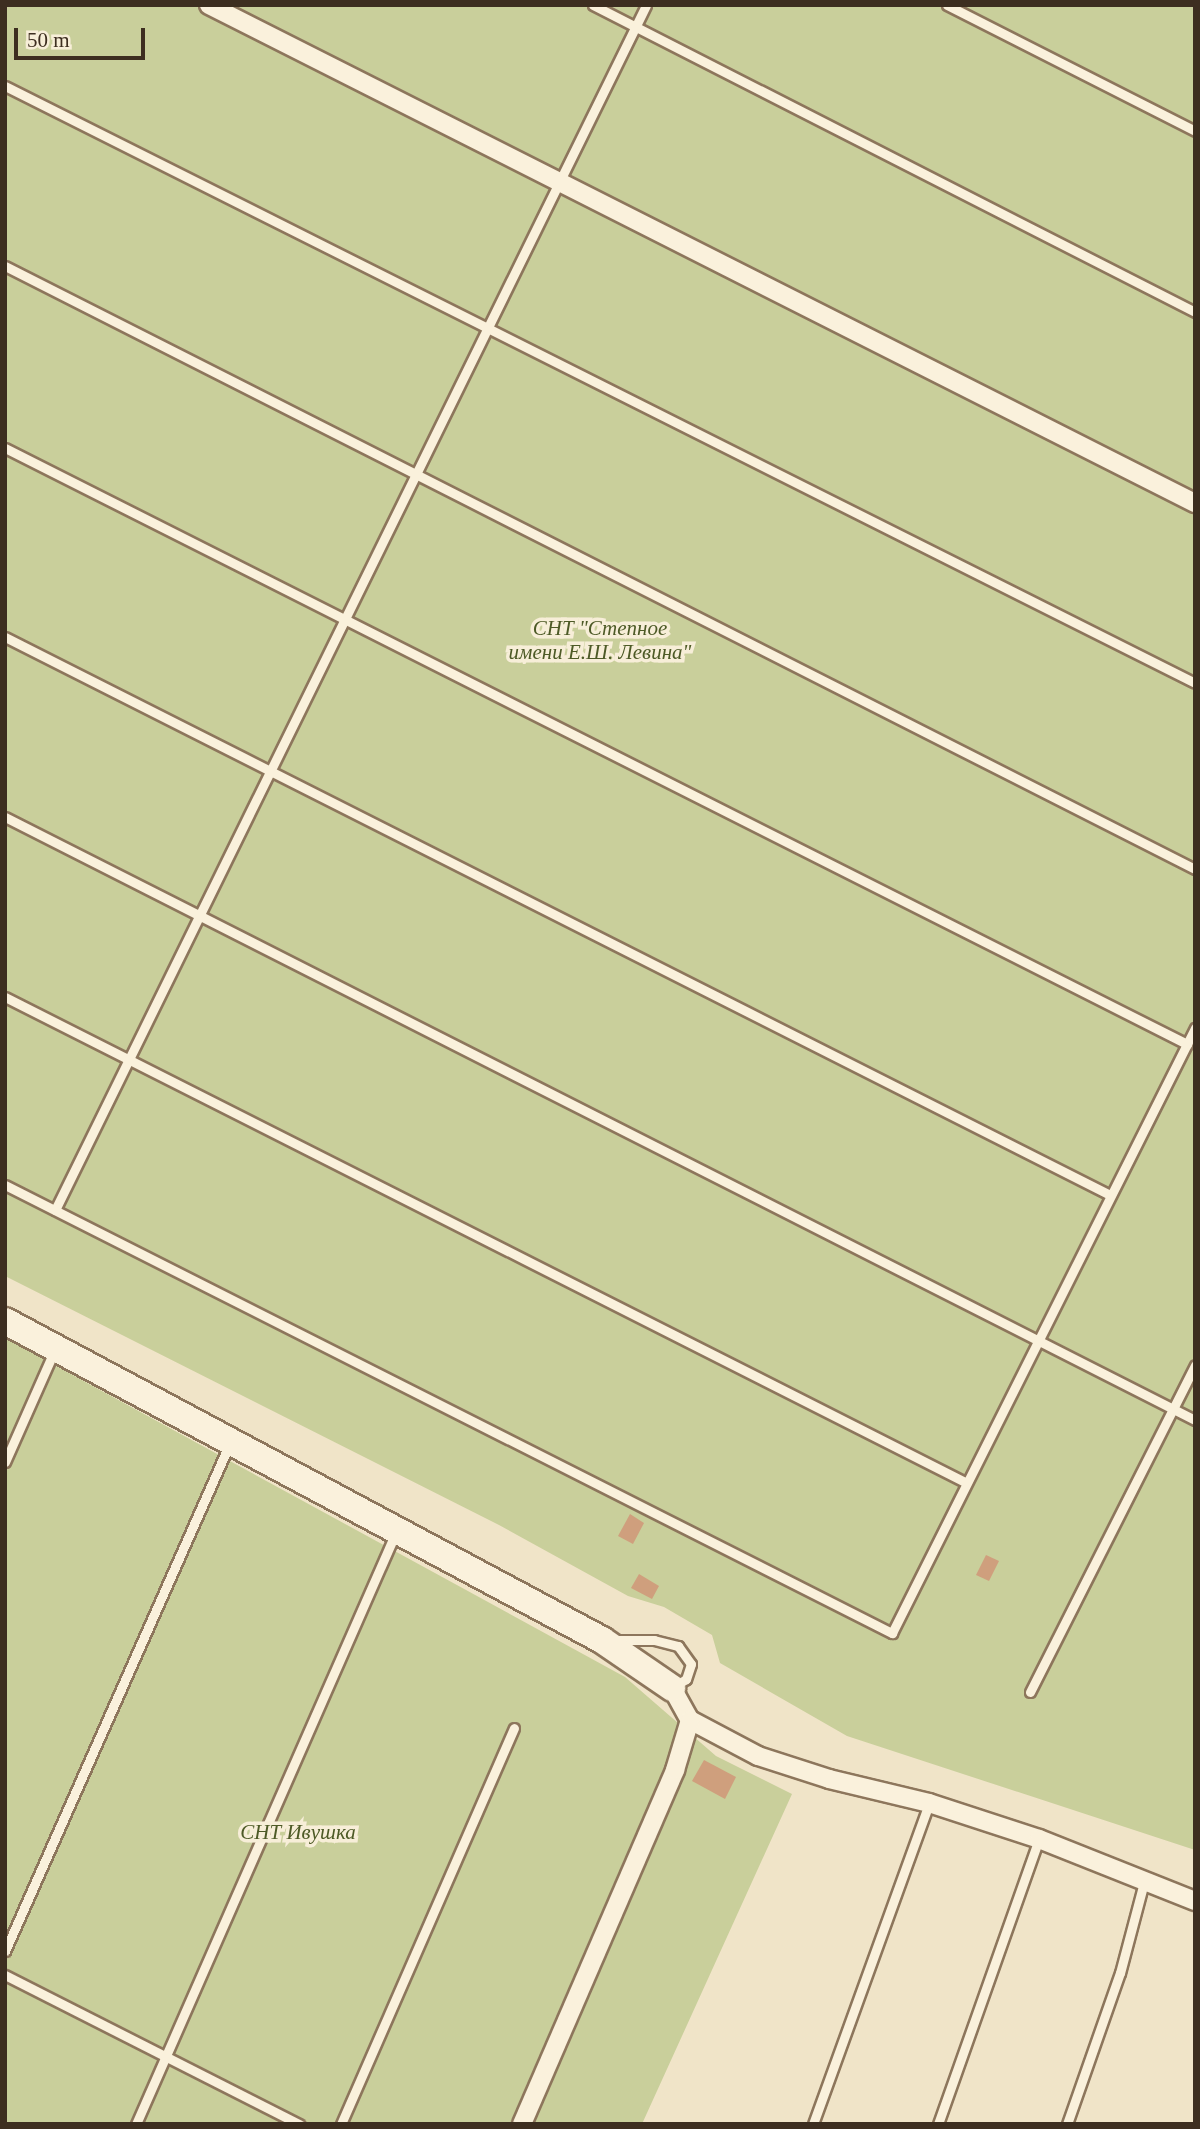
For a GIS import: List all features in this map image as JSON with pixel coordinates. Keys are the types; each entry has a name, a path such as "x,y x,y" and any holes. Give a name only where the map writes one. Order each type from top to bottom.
{"street":[{"path":"209,5 1195,503"},
{"path":"5,1321 602,1640 672,1688 690,1720 758,1756 829,1779 929,1803 1039,1839 1195,1901"},
{"path":"522,2124 675,1770 690,1720"}],"lane":[{"path":"593,5 1195,312"},
{"path":"55,1210 646,5"},
{"path":"947,5 1195,131"},
{"path":"5,86 1195,683"},
{"path":"5,266 1195,869"},
{"path":"5,448 1187,1044"},
{"path":"5,637 1110,1195"},
{"path":"5,817 1195,1420"},
{"path":"5,997 965,1482"},
{"path":"5,1185 892,1633 965,1482 1195,1028"},
{"path":"5,1462 55,1347"},
{"path":"1030,1692 1195,1365"},
{"path":"5,1951 231,1441"},
{"path":"136,2124 397,1530"},
{"path":"602,1640 654,1640 678,1646 691,1664 686,1679 672,1688"},
{"path":"341,2124 514,1728"},
{"path":"813,2124 929,1803"},
{"path":"938,2124 1039,1839"},
{"path":"1067,2124 1120,1973 1144,1882"},
{"path":"5,1975 299,2124"}],"green space":[{"name":"СНТ \"Степное имени Е.Ш. Левина\"","path":"5,5 1195,5 1195,1850 847,1736 720,1663 712,1635 664,1607 628,1596 499,1525 5,1276"},
{"name":"СНТ Ивушка","path":"5,1338 625,1677 716,1756 792,1794 642,2124 5,2124"}],"building":[{"path":"630,1514 644,1523 633,1544 618,1536"},
{"path":"986,1555 999,1561 989,1581 976,1575"},
{"path":"639,1574 659,1586 652,1599 631,1588"},
{"path":"704,1760 736,1777 725,1799 692,1781"}]}
